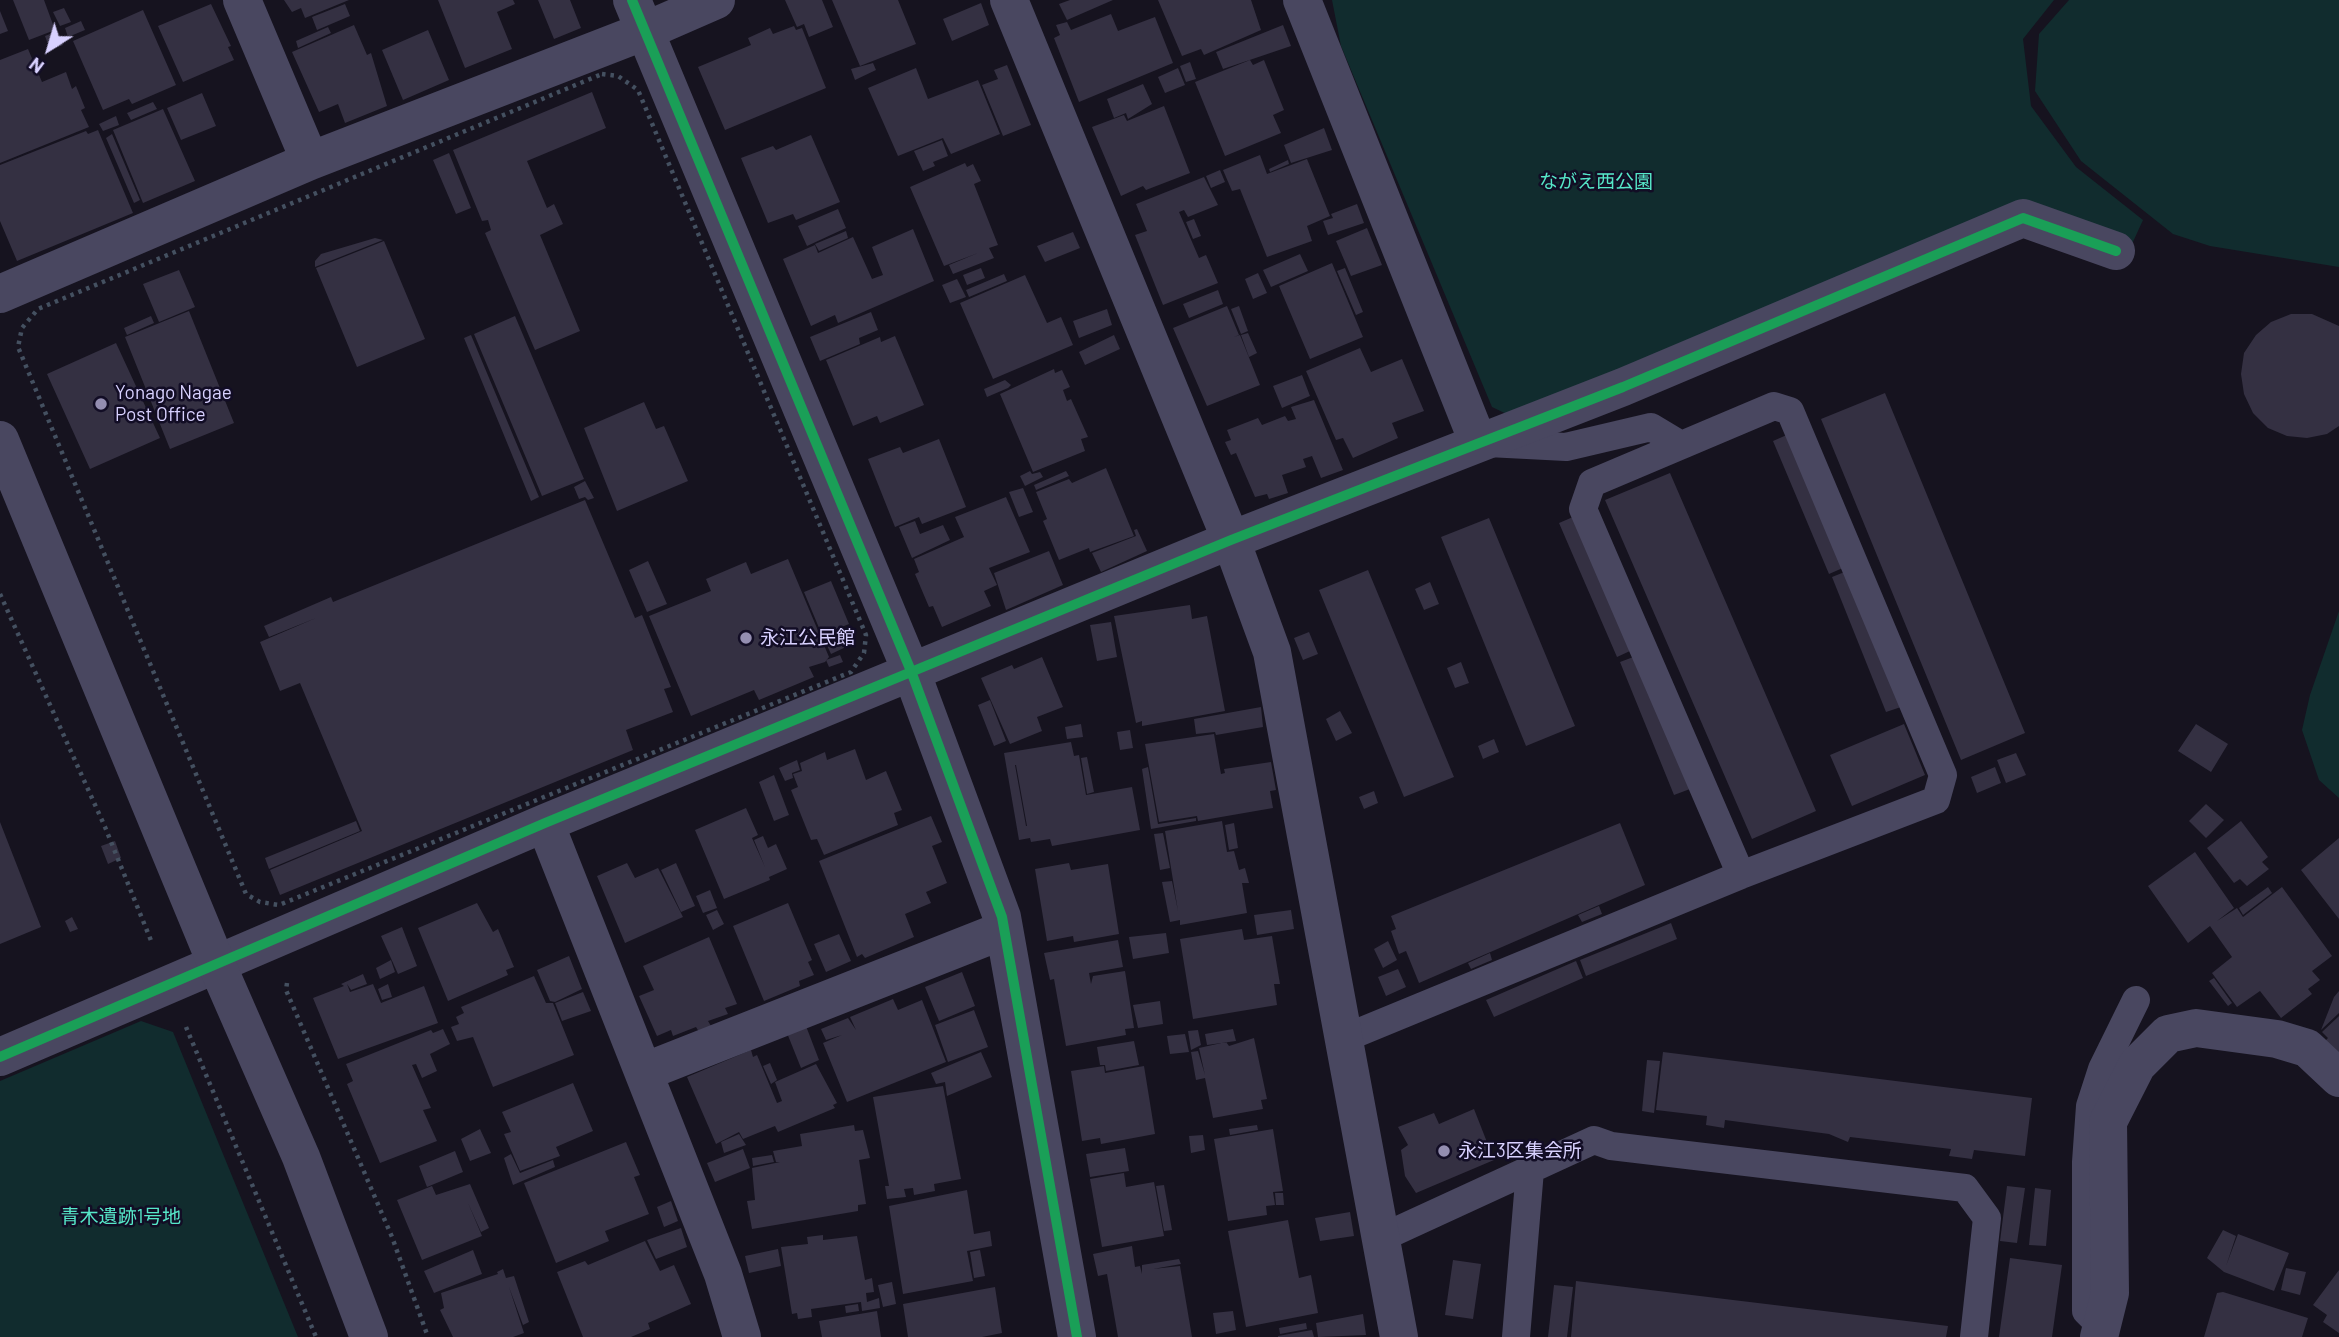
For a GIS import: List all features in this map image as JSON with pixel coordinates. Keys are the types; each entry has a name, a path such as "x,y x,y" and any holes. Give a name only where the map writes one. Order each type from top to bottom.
{"street":[{"path":"242,0 310,161"},
{"path":"0,294 310,161 638,15 716,0"},
{"path":"1009,0 1231,541 1272,652 1399,1337"},
{"path":"1302,0 1478,442"},
{"path":"638,15 911,671 1004,930 1077,1337"},
{"path":"0,1057 545,823 911,671 1478,442 1623,387 2022,218 2116,251"},
{"path":"0,439 217,965 301,1157 369,1337"},
{"path":"545,823 723,1274 742,1337"},
{"path":"644,1072 1004,930"},
{"path":"2101,1332 2110,1293 2108,1122 2137,1065 2168,1034 2196,1028 2277,1040 2307,1048 2339,1078"}],"lane":[{"path":"1345,1038 1741,876 1936,800 1943,775 1790,411 1774,406 1592,483 1583,509 1741,876"},
{"path":"1478,442 1566,447 1651,427 1681,445"},
{"path":"2101,1332 2086,1311 2086,1162 2090,1106 2102,1069 2136,1000"},
{"path":"1381,1238 1594,1140 1611,1146 1965,1188 1987,1218 1974,1337"},
{"path":"1516,1337 1530,1170"}],"path":[{"path":"602,74 611,74 633,84 642,101 866,635 864,653 852,672 279,905 270,906 253,899 246,894 18,347 22,328 38,309 602,74"},
{"path":"0,594 152,938 150,950"},
{"path":"292,972 286,990 392,1237 428,1337"},
{"path":"180,1023 187,1028 316,1337"}],"green space":[{"name":"ながえ西公園","path":"1332,0 2054,0 2023,39 2031,106 2076,167 2143,220 2132,244 2029,202 1513,417 1492,407 1341,46"},
{"path":"2069,0 2339,0 2339,267 2210,246 2173,234 2081,161 2035,91 2039,34"},
{"path":"2339,611 2339,798 2319,780 2302,730 2310,695"},
{"name":"青木遺跡1号地","path":"141,1021 173,1032 298,1337 0,1337 0,1081"}],"building":[{"path":"13,0 44,0 55,30 29,40"},
{"path":"284,0 349,0 305,18 301,8 292,12"},
{"path":"438,0 513,0 515,4 497,12 512,49 465,68"},
{"path":"538,0 570,0 581,28 554,39"},
{"path":"785,0 822,0 833,27 809,37 804,24 797,27"},
{"path":"832,0 898,0 916,44 860,66"},
{"path":"1070,0 1113,0 1067,20 1059,4"},
{"path":"1158,0 1251,0 1261,30 1204,55 1201,49 1182,56"},
{"path":"981,3 989,25 952,41 943,19"},
{"path":"211,4 231,46 228,47 234,60 183,82 158,26"},
{"path":"345,4 350,16 317,30 312,17"},
{"path":"64,8 71,22 60,26 53,12"},
{"path":"143,10 176,85 132,104 129,99 103,110 73,41"},
{"path":"0,11 8,31 0,34"},
{"path":"1111,14 1118,31 1155,17 1173,63 1079,102 1054,38 1060,35 1056,25 1067,22 1071,30"},
{"path":"81,21 85,30 68,37 65,28"},
{"path":"354,25 367,55 371,53 387,106 345,123 338,104 319,112 292,52"},
{"path":"1283,25 1291,46 1223,69 1216,52"},
{"path":"794,26 796,30 802,28 826,88 725,130 698,67 751,45 748,38 770,28 773,34"},
{"path":"328,27 331,33 298,48 296,41"},
{"path":"428,30 449,80 403,100 382,50"},
{"path":"58,31 63,45 50,50 45,36"},
{"path":"28,49 42,82 66,72 72,89 76,86 85,108 81,110 89,127 0,163 0,60"},
{"path":"1250,60 1253,65 1264,60 1284,110 1273,115 1281,133 1225,156 1195,82"},
{"path":"1190,62 1196,79 1186,82 1180,66"},
{"path":"873,63 876,70 855,80 851,69"},
{"path":"1007,65 1031,125 1003,136 982,85 998,79 994,70"},
{"path":"916,68 928,99 978,80 1000,134 951,154 943,138 898,156 868,88"},
{"path":"1178,68 1185,85 1165,93 1158,77"},
{"path":"1143,84 1152,104 1128,119 1126,113 1114,118 1107,99"},
{"path":"592,92 606,128 527,161 547,208 554,204 563,224 540,235 580,331 535,350 485,233 491,230 488,220 482,221 453,150"},
{"path":"202,93 216,126 181,140 167,108"},
{"path":"153,102 157,109 131,120 127,113"},
{"path":"1164,106 1190,173 1146,190 1143,186 1121,196 1092,127 1124,115 1127,121"},
{"path":"163,109 195,181 143,203 113,130"},
{"path":"116,116 119,125 103,131 99,124"},
{"path":"1324,128 1332,150 1291,163 1284,145"},
{"path":"98,130 133,213 17,261 0,221 0,165 86,131 88,134"},
{"path":"112,134 140,200 134,203 106,138"},
{"path":"811,135 840,202 796,220 793,214 768,223 741,158 773,146 776,150"},
{"path":"942,140 948,156 933,162 935,166 923,171 914,151"},
{"path":"449,153 471,208 456,214 433,160"},
{"path":"1260,155 1267,174 1307,159 1330,216 1307,226 1312,241 1267,257 1240,189 1232,191 1223,170"},
{"path":"1288,160 1289,164 1270,172 1269,169"},
{"path":"965,163 967,167 973,164 981,181 974,184 998,245 989,248 994,258 953,274 949,265 978,253 944,266 910,187"},
{"path":"1220,170 1225,182 1211,188 1206,176"},
{"path":"1204,177 1218,205 1188,217 1184,210 1179,212 1199,258 1206,255 1218,283 1163,305 1135,235 1147,231 1136,204"},
{"path":"1357,204 1364,223 1328,235 1323,221 1333,218 1331,214"},
{"path":"838,209 846,228 807,246 798,226"},
{"path":"1194,219 1201,236 1193,239 1186,222"},
{"path":"1367,228 1382,265 1351,276 1336,241"},
{"path":"913,229 934,281 838,323 835,315 811,326 783,259 815,245 818,253 853,237 872,279 883,275 872,247"},
{"path":"846,231 848,238 819,251 815,244"},
{"path":"1073,232 1080,248 1045,262 1037,246"},
{"path":"375,238 383,240 315,267 315,261 321,254"},
{"path":"384,241 425,339 357,367 316,268"},
{"path":"1300,254 1308,271 1271,287 1263,270"},
{"path":"1332,263 1363,337 1310,359 1279,286"},
{"path":"981,268 985,278 967,285 963,275"},
{"path":"1345,268 1363,312 1356,315 1337,271"},
{"path":"179,270 195,307 159,322 143,284"},
{"path":"1258,273 1267,293 1253,299 1245,279"},
{"path":"1004,274 1007,281 969,297 966,290"},
{"path":"1025,275 1047,323 1061,317 1073,345 993,379 960,303"},
{"path":"957,279 966,297 950,303 942,285"},
{"path":"1218,290 1223,304 1189,318 1183,304"},
{"path":"1227,306 1239,335 1234,337 1240,335 1260,385 1207,406 1173,328"},
{"path":"1239,306 1248,331 1241,334 1231,309"},
{"path":"1107,309 1112,325 1079,338 1073,321"},
{"path":"189,311 234,423 170,449 125,337"},
{"path":"871,312 878,330 859,338 860,344 820,361 810,337"},
{"path":"2291,314 2312,314 2339,326 2339,426 2327,434 2307,438 2287,436 2268,428 2253,413 2244,394 2241,374 2244,353 2256,335 2271,322"},
{"path":"151,316 154,323 127,335 124,328"},
{"path":"515,316 584,479 542,496 474,334"},
{"path":"1248,333 1257,353 1249,357 1241,335"},
{"path":"471,335 539,497 531,501 464,338"},
{"path":"1114,335 1120,349 1085,365 1079,352"},
{"path":"895,336 924,405 880,423 877,416 853,426 826,360 880,337 881,342"},
{"path":"116,343 160,438 90,469 47,374"},
{"path":"1360,348 1371,372 1402,359 1424,411 1392,423 1398,438 1353,458 1343,438 1336,440 1306,371"},
{"path":"1054,369 1055,373 1062,370 1070,387 1063,390 1067,401 1071,399 1088,437 1081,439 1085,451 1033,472 1000,394"},
{"path":"1302,375 1310,396 1282,408 1273,386"},
{"path":"1005,380 1011,385 1008,388 987,397 984,389"},
{"path":"1885,393 2025,733 1961,760 1821,419"},
{"path":"1314,400 1343,470 1321,478 1312,456 1303,459 1306,467 1282,475 1288,493 1269,499 1267,494 1255,497 1236,453 1231,455 1225,442 1231,440 1227,430 1258,418 1262,425 1285,416 1288,421 1296,419 1291,407"},
{"path":"644,402 656,429 664,426 688,481 617,511 584,428"},
{"path":"1789,434 1845,567 1829,574 1773,441"},
{"path":"939,439 966,507 922,524 919,517 895,527 868,459 900,447 903,453"},
{"path":"1106,468 1134,536 1090,552 1089,548 1059,560 1043,521 1047,519 1036,492 1069,479 1072,483"},
{"path":"1030,471 1032,474 1040,472 1043,477 1025,486 1020,476"},
{"path":"1066,471 1069,476 1036,490 1034,485"},
{"path":"1670,473 1816,811 1752,839 1605,500"},
{"path":"585,481 594,498 588,500 585,497 579,499 574,487"},
{"path":"1023,488 1033,512 1019,517 1009,492"},
{"path":"1006,497 1030,552 989,568 997,585 984,591 991,606 942,627 933,606 929,607 915,574 919,572 914,559 964,537 955,517"},
{"path":"585,500 635,618 642,615 671,687 664,689 673,712 626,730 633,750 280,895 270,870 362,831 300,683 280,691 260,642 316,618 269,637 264,626 331,597 333,602"},
{"path":"1573,517 1630,651 1617,657 1559,523"},
{"path":"1489,518 1575,726 1526,746 1441,537"},
{"path":"915,521 920,534 943,525 950,540 912,558 899,527"},
{"path":"1137,529 1147,551 1101,572 1092,553 1136,536 1134,530"},
{"path":"1049,551 1063,585 1006,610 994,573"},
{"path":"788,559 829,657 825,662 809,667 814,677 759,700 754,690 691,716 649,616 711,591 706,579 746,562 751,574"},
{"path":"648,561 667,604 647,612 629,570"},
{"path":"1368,570 1454,777 1404,797 1319,590"},
{"path":"1847,571 1901,707 1886,712 1832,577"},
{"path":"831,581 849,624 822,635 804,592"},
{"path":"1430,582 1439,604 1424,610 1415,589"},
{"path":"1190,605 1192,619 1207,616 1225,711 1142,726 1142,721 1136,723 1114,616"},
{"path":"1111,622 1117,657 1097,661 1090,625"},
{"path":"841,630 848,646 831,654 823,637"},
{"path":"1309,632 1318,654 1303,660 1294,638"},
{"path":"840,655 843,662 829,667 826,660"},
{"path":"1636,656 1690,789 1674,795 1620,662"},
{"path":"1042,657 1063,707 1037,717 1042,731 1010,744 981,678 1012,665 1014,669"},
{"path":"1461,662 1469,683 1455,688 1447,668"},
{"path":"990,700 1006,741 994,746 978,705"},
{"path":"1261,707 1263,727 1216,735 1215,732 1196,734 1194,719"},
{"path":"1340,711 1352,733 1336,741 1326,719"},
{"path":"1081,724 1083,737 1067,739 1065,727"},
{"path":"1904,724 1925,775 1852,806 1830,755"},
{"path":"2196,724 2228,744 2211,772 2178,751"},
{"path":"1130,730 1133,748 1120,750 1117,732"},
{"path":"1214,734 1221,774 1225,773 1224,769 1271,762 1276,790 1270,791 1273,808 1198,821 1197,816 1159,822 1145,744"},
{"path":"1494,739 1499,752 1483,759 1478,746"},
{"path":"1071,742 1074,756 1079,755 1086,795 1132,787 1140,830 1052,846 1050,839 1031,842 1030,838 1019,840 1004,753","holes":["1015,765 1016,765 1027,826"]},
{"path":"855,749 866,780 886,771 902,810 894,813 898,825 824,855 817,839 811,840 791,790 798,787 793,774 802,771 800,763 825,752 827,760"},
{"path":"2016,753 2026,775 2006,783 1997,760"},
{"path":"1087,757 1094,792 1087,794 1081,758"},
{"path":"797,760 800,770 792,773 793,778 785,781 779,768"},
{"path":"1148,767 1158,824 1196,818 1196,821 1151,829 1142,769"},
{"path":"1995,767 2001,783 1977,793 1971,777"},
{"path":"774,775 789,815 774,821 759,782"},
{"path":"1374,791 1378,803 1364,809 1359,797"},
{"path":"2206,804 2224,820 2206,838 2189,821"},
{"path":"746,808 758,835 752,838 765,867 754,840 763,836 768,848 776,844 787,869 769,877 770,880 724,899 695,830"},
{"path":"931,816 942,842 932,846 947,883 926,892 931,903 905,914 914,937 865,958 862,954 857,957 819,861"},
{"path":"356,821 360,831 269,869 265,858"},
{"path":"1222,821 1227,852 1234,851 1239,870 1245,868 1249,883 1242,883 1247,913 1180,925 1180,920 1170,922 1162,882 1172,881 1178,911 1165,831"},
{"path":"2241,821 2268,857 2262,862 2269,869 2247,886 2240,879 2234,883 2207,848"},
{"path":"0,822 41,927 0,944"},
{"path":"1234,823 1238,848 1229,850 1225,825"},
{"path":"1620,823 1645,885 1419,983 1406,951 1399,954 1391,931 1396,929 1391,916"},
{"path":"1163,833 1170,868 1160,870 1154,834"},
{"path":"2339,838 2339,919 2301,870"},
{"path":"115,841 121,858 108,864 101,846"},
{"path":"2195,852 2234,908 2217,921 2237,908 2243,917 2282,887 2332,956 2312,971 2320,980 2308,989 2312,994 2281,1018 2260,991 2237,1007 2212,973 2232,957 2210,926 2188,943 2148,886"},
{"path":"627,863 635,878 658,868 683,917 625,943 597,876"},
{"path":"676,863 695,906 681,912 661,870"},
{"path":"1069,863 1071,870 1108,864 1119,934 1074,942 1073,936 1047,941 1035,869"},
{"path":"2268,887 2272,893 2243,915 2239,908"},
{"path":"710,890 717,908 703,913 696,896"},
{"path":"477,903 493,932 498,929 514,967 506,970 508,975 448,1001 418,928"},
{"path":"788,903 812,960 808,962 814,975 799,981 800,986 764,1001 733,926"},
{"path":"1599,906 1602,914 1582,922 1578,915"},
{"path":"717,910 724,924 713,930 706,915"},
{"path":"1291,910 1294,929 1257,935 1254,915"},
{"path":"72,917 78,929 70,932 65,921"},
{"path":"1671,923 1677,939 1586,976 1580,960"},
{"path":"402,927 417,966 398,974 381,936"},
{"path":"1242,929 1244,940 1272,936 1280,984 1274,984 1277,1005 1193,1019 1180,939"},
{"path":"1166,933 1169,953 1133,959 1129,937"},
{"path":"839,934 851,961 826,972 814,944"},
{"path":"709,937 737,1004 725,1008 728,1014 708,1021 711,1026 699,1032 696,1027 673,1036 671,1030 657,1036 639,996 654,990 643,966"},
{"path":"1118,940 1123,967 1089,973 1091,984 1093,976 1125,971 1134,1028 1125,1029 1126,1035 1066,1046 1054,979 1050,980 1044,953"},
{"path":"1388,941 1397,960 1383,968 1374,949"},
{"path":"1490,953 1492,960 1471,969 1468,963"},
{"path":"569,956 582,989 555,1002 550,1001 537,970"},
{"path":"391,960 395,972 380,979 376,968"},
{"path":"1576,961 1583,978 1494,1017 1486,1000"},
{"path":"1398,969 1406,987 1386,996 1378,977"},
{"path":"962,972 975,1006 939,1021 925,987"},
{"path":"363,974 367,984 351,990 347,984 350,992 373,984 381,1003 424,986 438,1023 338,1059 313,998 344,986 341,984"},
{"path":"534,976 546,1003 553,1003 574,1055 493,1087 473,1037 457,1041 451,1027 459,1024 456,1017 464,1013 461,1007"},
{"path":"2214,978 2232,1003 2228,1006 2209,981"},
{"path":"388,984 392,997 382,1000 378,989"},
{"path":"2339,991 2339,1013 2321,1030 2334,997"},
{"path":"583,992 591,1011 562,1021 555,1003"},
{"path":"893,999 898,1010 922,1000 946,1062 847,1102 823,1043 842,1035 826,1040 821,1029 848,1018 856,1030 850,1017"},
{"path":"1160,1001 1163,1024 1138,1028 1133,1005"},
{"path":"974,1010 988,1047 948,1062 935,1025"},
{"path":"2339,1016 2339,1057 2325,1041 2328,1038 2322,1032"},
{"path":"806,1026 819,1060 801,1068 787,1033"},
{"path":"443,1029 450,1044 430,1054 437,1071 422,1078 416,1064 412,1065 431,1108 423,1110 437,1141 380,1163 347,1084 353,1081 346,1064 431,1030 433,1033"},
{"path":"1233,1029 1236,1041 1207,1045 1205,1034"},
{"path":"1198,1030 1201,1045 1191,1050 1188,1031"},
{"path":"1185,1034 1189,1052 1170,1054 1167,1036"},
{"path":"1254,1038 1267,1099 1261,1100 1263,1109 1213,1118 1205,1078 1196,1080 1191,1052 1198,1051 1205,1075 1199,1048 1226,1042 1229,1046"},
{"path":"1134,1041 1139,1065 1106,1071 1105,1065 1100,1065 1097,1047"},
{"path":"751,1050 753,1057 757,1055 777,1103 782,1101 775,1082 816,1064 837,1103 833,1105 835,1108 778,1132 775,1126 743,1139 739,1132 716,1144 687,1077"},
{"path":"981,1052 992,1077 947,1096 945,1082 936,1084 931,1073"},
{"path":"1663,1052 2032,1098 2025,1156 1974,1150 1972,1159 1949,1156 1951,1149 1850,1137 1848,1142 1829,1134 1725,1120 1724,1128 1706,1125 1707,1116 1656,1110"},
{"path":"1647,1060 1660,1061 1654,1113 1642,1111"},
{"path":"770,1063 777,1080 771,1084 763,1066"},
{"path":"1104,1066 1105,1073 1144,1066 1155,1134 1101,1144 1100,1138 1082,1141 1071,1071"},
{"path":"573,1083 593,1131 556,1147 560,1156 520,1171 504,1134 511,1132 502,1112"},
{"path":"943,1086 961,1179 934,1184 935,1191 914,1195 913,1188 904,1189 906,1197 887,1199 885,1186 889,1186 873,1097"},
{"path":"1474,1109 1494,1160 1416,1193 1405,1176 1401,1150 1408,1145 1398,1127 1434,1113 1439,1124"},
{"path":"854,1125 855,1131 863,1130 870,1158 859,1160 866,1204 858,1205 858,1211 752,1229 747,1201 755,1200 752,1168 780,1162 776,1162 773,1151 802,1146 800,1134"},
{"path":"1257,1125 1258,1130 1230,1135 1229,1129"},
{"path":"480,1129 491,1153 470,1161 461,1139"},
{"path":"1273,1129 1283,1191 1273,1192 1275,1205 1266,1206 1267,1215 1228,1221 1214,1139"},
{"path":"739,1134 746,1145 724,1153 721,1142"},
{"path":"1203,1135 1205,1150 1191,1153 1189,1136"},
{"path":"626,1142 640,1175 634,1177 649,1214 605,1231 609,1241 556,1263 524,1183"},
{"path":"1125,1148 1129,1171 1090,1177 1086,1154"},
{"path":"743,1149 750,1168 715,1182 707,1163"},
{"path":"455,1151 463,1172 427,1187 419,1166"},
{"path":"511,1154 520,1173 553,1160 555,1167 513,1185 504,1158"},
{"path":"772,1155 774,1162 753,1166 752,1158"},
{"path":"1124,1173 1126,1187 1154,1182 1164,1236 1102,1247 1090,1179"},
{"path":"470,1184 489,1228 481,1232 468,1203 482,1236 422,1260 397,1200 432,1186 436,1195"},
{"path":"1164,1185 1172,1230 1164,1231 1156,1186"},
{"path":"2007,1186 2025,1188 2017,1243 2000,1241"},
{"path":"2035,1188 2051,1190 2046,1246 2029,1245"},
{"path":"967,1190 974,1234 990,1231 992,1246 967,1251 973,1281 903,1294 889,1206"},
{"path":"1275,1193 1283,1193 1284,1205 1276,1205"},
{"path":"671,1201 678,1221 664,1227 657,1207"},
{"path":"1350,1212 1354,1236 1320,1241 1315,1218"},
{"path":"1288,1220 1299,1278 1311,1275 1318,1313 1246,1327 1228,1231"},
{"path":"681,1228 687,1247 656,1259 647,1240"},
{"path":"2223,1230 2236,1236 2226,1266 2238,1234 2289,1253 2274,1291 2224,1272 2207,1258"},
{"path":"823,1235 823,1240 857,1236 865,1280 872,1278 874,1292 866,1293 867,1302 879,1298 880,1308 862,1311 861,1302 811,1309 812,1317 798,1319 797,1313 792,1314 781,1247 808,1244 807,1237"},
{"path":"645,1241 660,1271 674,1265 691,1304 648,1323 650,1329 631,1337 583,1337 557,1272 585,1261 588,1265"},
{"path":"1132,1246 1135,1267 1140,1266 1142,1274 1142,1265 1179,1259 1181,1264 1153,1269 1180,1266 1192,1337 1118,1337 1107,1274 1098,1276 1093,1254"},
{"path":"778,1249 781,1266 749,1273 745,1256"},
{"path":"473,1250 482,1274 434,1293 424,1271"},
{"path":"980,1250 985,1276 974,1278 970,1252"},
{"path":"2010,1258 2062,1265 2052,1337 1999,1337"},
{"path":"1453,1260 1481,1264 1473,1319 1445,1315"},
{"path":"2286,1268 2306,1272 2300,1295 2281,1290"},
{"path":"503,1269 506,1278 514,1276 529,1322 523,1325 509,1287 524,1333 513,1337 453,1337 440,1310 444,1308 441,1293 498,1274 497,1272"},
{"path":"2339,1270 2339,1333 2323,1322 2327,1315 2313,1305"},
{"path":"1576,1281 1948,1326 1946,1337 1571,1337"},
{"path":"892,1282 896,1304 883,1307 878,1285"},
{"path":"1554,1285 1573,1287 1567,1337 1548,1337"},
{"path":"995,1287 1002,1333 982,1337 908,1337 903,1304"},
{"path":"2223,1292 2308,1318 2302,1337 2204,1337 2217,1293"},
{"path":"858,1304 859,1311 846,1313 845,1306"},
{"path":"877,1311 881,1337 822,1337 819,1321"},
{"path":"1233,1311 1236,1330 1216,1334 1213,1313"},
{"path":"1363,1314 1366,1335 1318,1337 1316,1323"},
{"path":"1306,1323 1307,1329 1280,1334 1279,1328"},
{"path":"1312,1330 1314,1337 1278,1337 1278,1336"}],"cycle path":[{"path":"632,0 911,671 1002,917 1077,1337"},
{"path":"0,1057 545,823 1231,540 1623,387 2023,218 2116,251"}],"place":[{"name":"Yonago Nagae Post Office","path":"101,404"},
{"name":"永江公民館","path":"746,638"},
{"name":"永江3区集会所","path":"1444,1151"}]}
